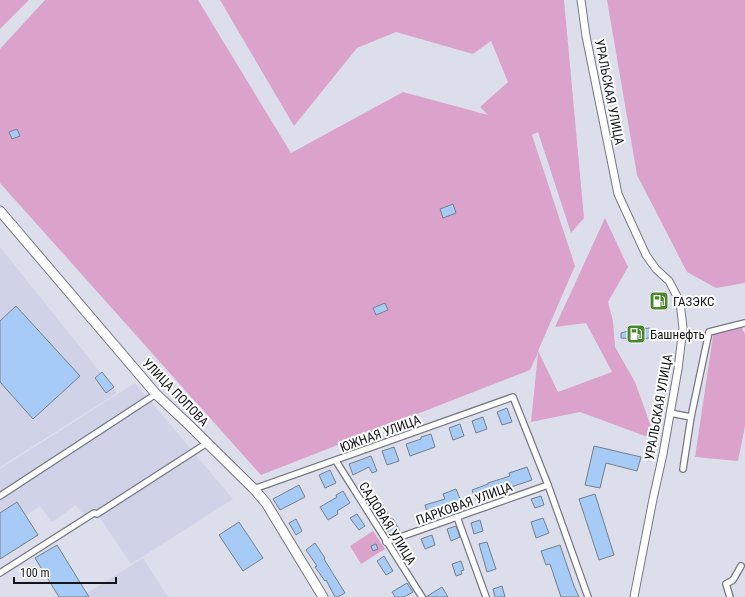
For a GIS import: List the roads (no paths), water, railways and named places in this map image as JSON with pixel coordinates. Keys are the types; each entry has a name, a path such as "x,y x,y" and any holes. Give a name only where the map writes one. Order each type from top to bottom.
{"main road":[{"name":"УЛИЦА ПОПОВА","path":"0,212 156,394 254,489 266,503 323,597"}],"street":[{"name":"УРАЛЬСКАЯ УЛИЦА","path":"581,0 586,36 618,194 646,255 656,269 669,282 680,302 683,328 663,454 652,499 634,597"},
{"path":"683,469 691,417 708,332 745,323"},
{"path":"0,496 156,394"},
{"name":"ЮЖНАЯ УЛИЦА","path":"254,489 513,397 548,485"},
{"path":"670,413 691,417"},
{"path":"0,572 94,513 97,514 207,443"},
{"name":"САДОВАЯ УЛИЦА","path":"336,461 422,597"},
{"path":"548,485 588,597"},
{"name":"ПАРКОВАЯ УЛИЦА","path":"386,542 548,485"},
{"path":"457,517 486,597"},
{"path":"730,597 726,584 733,580 741,566"}],"place":[{"name":"ГАЗЭКС","path":"659,301"},
{"name":"Башнефть","path":"636,334"}]}
